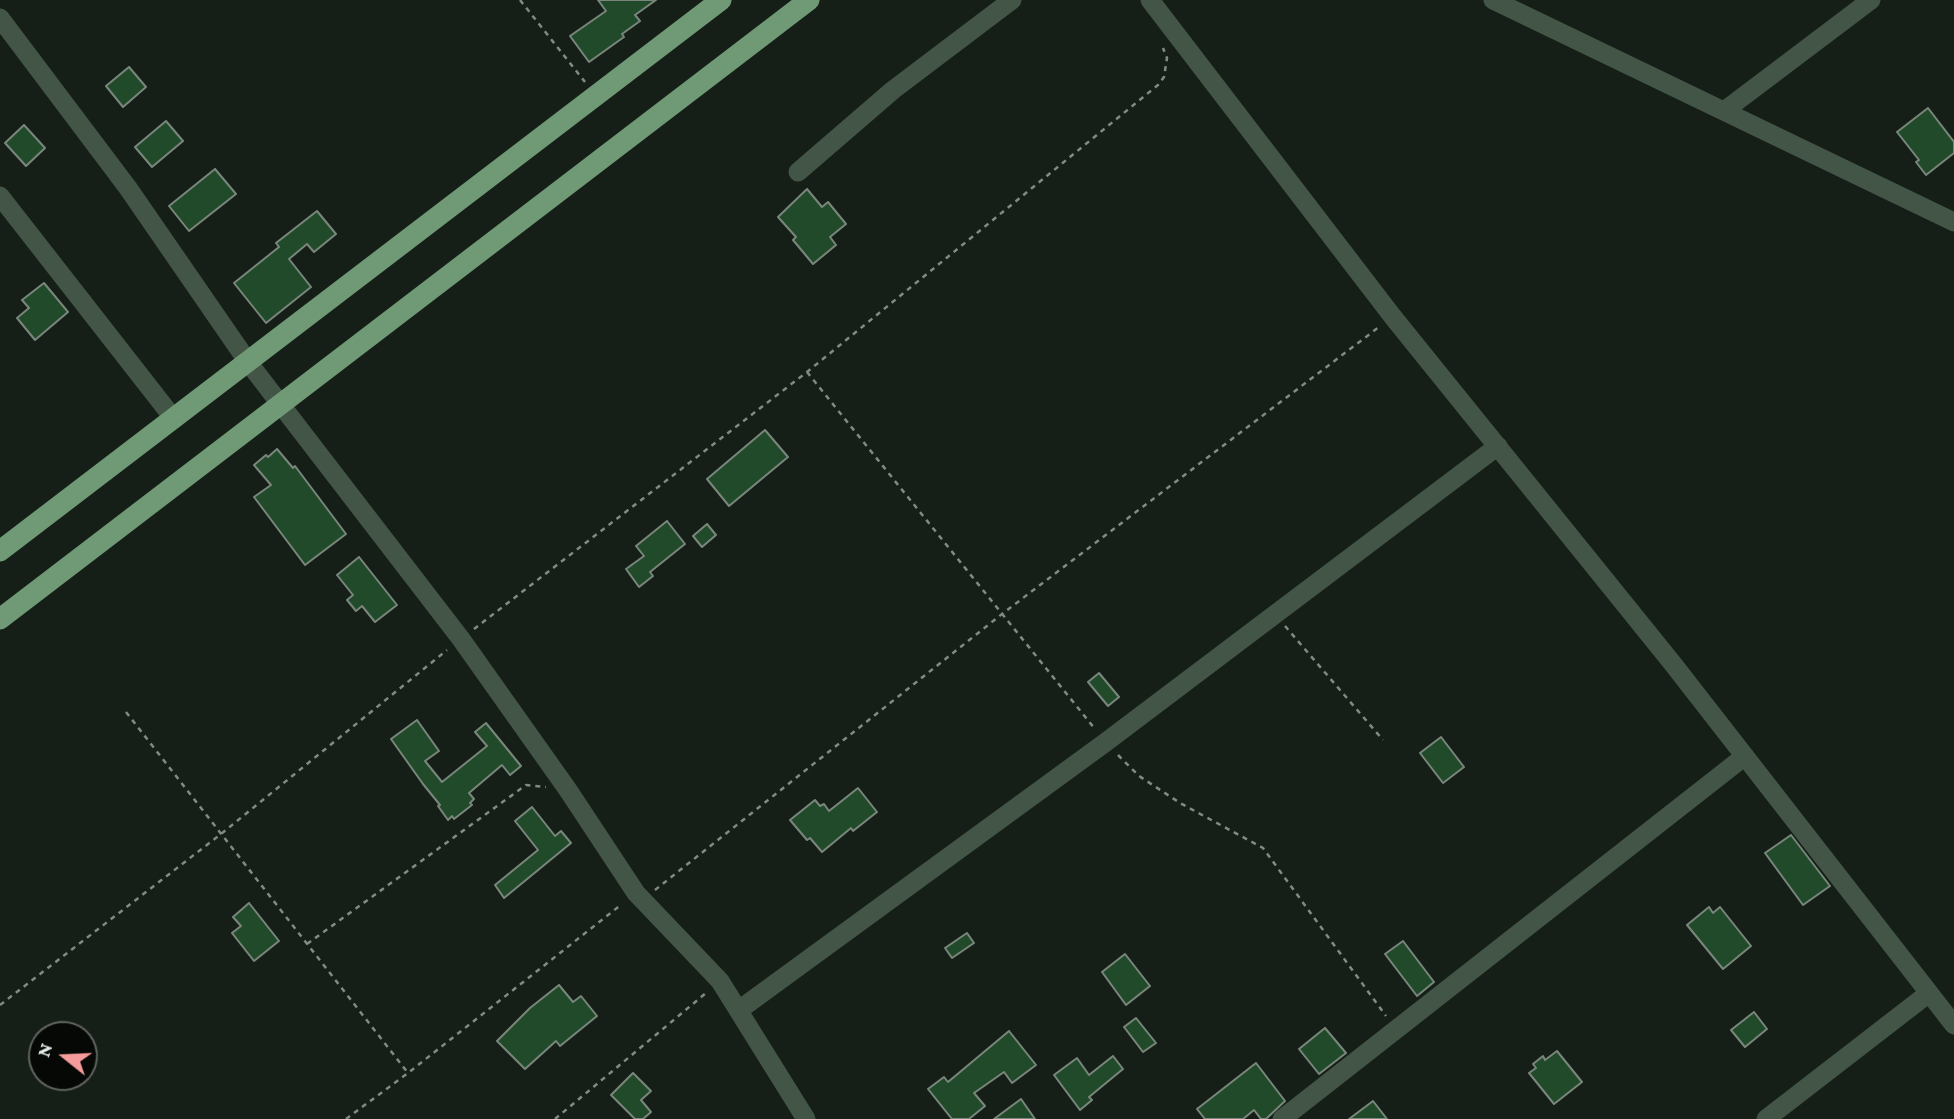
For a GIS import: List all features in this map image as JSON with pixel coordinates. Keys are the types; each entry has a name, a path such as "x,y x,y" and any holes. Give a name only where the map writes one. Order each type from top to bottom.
{"highway":[{"path":"0,551 721,0"},
{"path":"0,619 809,0"}],"street":[{"path":"798,172 893,90 1012,0"},
{"path":"1150,0 1393,317 1745,756 1954,1025"},
{"path":"1493,0 1954,222"},
{"path":"1724,111 1871,0"},
{"path":"0,18 128,187 248,362 461,639 636,892 720,981 806,1119"},
{"path":"0,196 174,419"},
{"path":"740,1010 1106,743 1497,446"},
{"path":"1282,1119 1745,756"},
{"path":"1766,1119 1929,993"}],"path":[{"path":"520,0 596,96"},
{"path":"0,1005 221,834 461,639 807,372 1158,85 1164,77 1167,58 1163,47"},
{"path":"346,1119 636,892 649,894 1002,614 1393,317"},
{"path":"807,372 1106,743 1139,776 1180,803 1263,848 1397,1031"},
{"path":"1275,614 1383,740"},
{"path":"126,712 408,1073"},
{"path":"307,944 526,785 568,790"},
{"path":"555,1119 720,981"}],"building":[{"path":"598,0 656,0 635,15 640,21 622,34 624,37 589,62 570,36 606,11"},
{"path":"129,67 146,87 123,107 106,86"},
{"path":"1928,108 1954,142 1954,153 1926,175 1916,162 1919,160 1897,132"},
{"path":"166,121 183,141 152,167 135,147"},
{"path":"24,125 45,148 26,166 5,143"},
{"path":"215,169 236,194 189,231 169,206"},
{"path":"807,189 822,207 828,202 846,224 830,237 836,245 813,264 793,240 796,237 778,217"},
{"path":"317,211 336,234 314,252 307,244 289,259 311,287 266,323 234,283 279,247 276,243"},
{"path":"44,283 68,312 35,340 17,318 29,308 22,300"},
{"path":"765,430 788,457 729,506 707,479"},
{"path":"277,449 293,468 295,466 346,534 305,565 254,497 271,485 254,465"},
{"path":"667,521 685,544 650,572 653,576 639,587 626,569 644,556 636,546"},
{"path":"707,524 716,535 702,547 693,536"},
{"path":"359,557 397,605 375,622 362,606 356,611 347,600 353,595 337,575"},
{"path":"1099,673 1119,697 1108,706 1088,682"},
{"path":"417,720 439,751 425,761 442,782 487,746 475,732 486,723 521,766 510,775 502,765 469,793 474,799 470,803 472,805 454,819 452,816 448,820 391,739"},
{"path":"1441,737 1464,767 1443,783 1420,753"},
{"path":"858,788 877,812 853,831 851,828 822,852 810,838 807,840 790,820 815,800 820,806 824,804 829,811"},
{"path":"532,807 555,836 561,831 571,843 504,898 495,885 538,850 515,821"},
{"path":"1791,835 1830,886 1803,905 1765,853"},
{"path":"249,903 279,941 254,961 232,933 241,926 233,917"},
{"path":"1709,907 1713,913 1720,907 1751,946 1723,969 1687,925"},
{"path":"967,933 974,943 952,958 945,948"},
{"path":"1403,941 1434,982 1417,996 1385,954"},
{"path":"1125,954 1150,986 1126,1005 1102,972"},
{"path":"559,985 573,1002 581,996 597,1016 560,1046 556,1041 525,1069 497,1041 530,1008"},
{"path":"1754,1012 1767,1029 1745,1047 1731,1030"},
{"path":"1136,1018 1156,1043 1143,1052 1124,1027"},
{"path":"1325,1028 1346,1053 1319,1074 1299,1049"},
{"path":"1009,1031 1036,1065 1012,1083 1004,1072 974,1093 985,1106 969,1119 952,1119 928,1089 944,1077 948,1082"},
{"path":"1557,1051 1582,1082 1554,1104 1529,1073 1536,1068 1533,1064 1543,1056 1545,1060"},
{"path":"1113,1056 1123,1069 1089,1097 1092,1100 1080,1110 1054,1075 1077,1058 1089,1075"},
{"path":"1256,1063 1285,1101 1266,1119 1261,1119 1254,1110 1243,1119 1205,1119 1197,1109"},
{"path":"633,1073 651,1091 641,1100 651,1112 643,1119 635,1119 611,1095"},
{"path":"1021,1099 1035,1119 994,1119"},
{"path":"1373,1101 1387,1119 1349,1119"}]}
